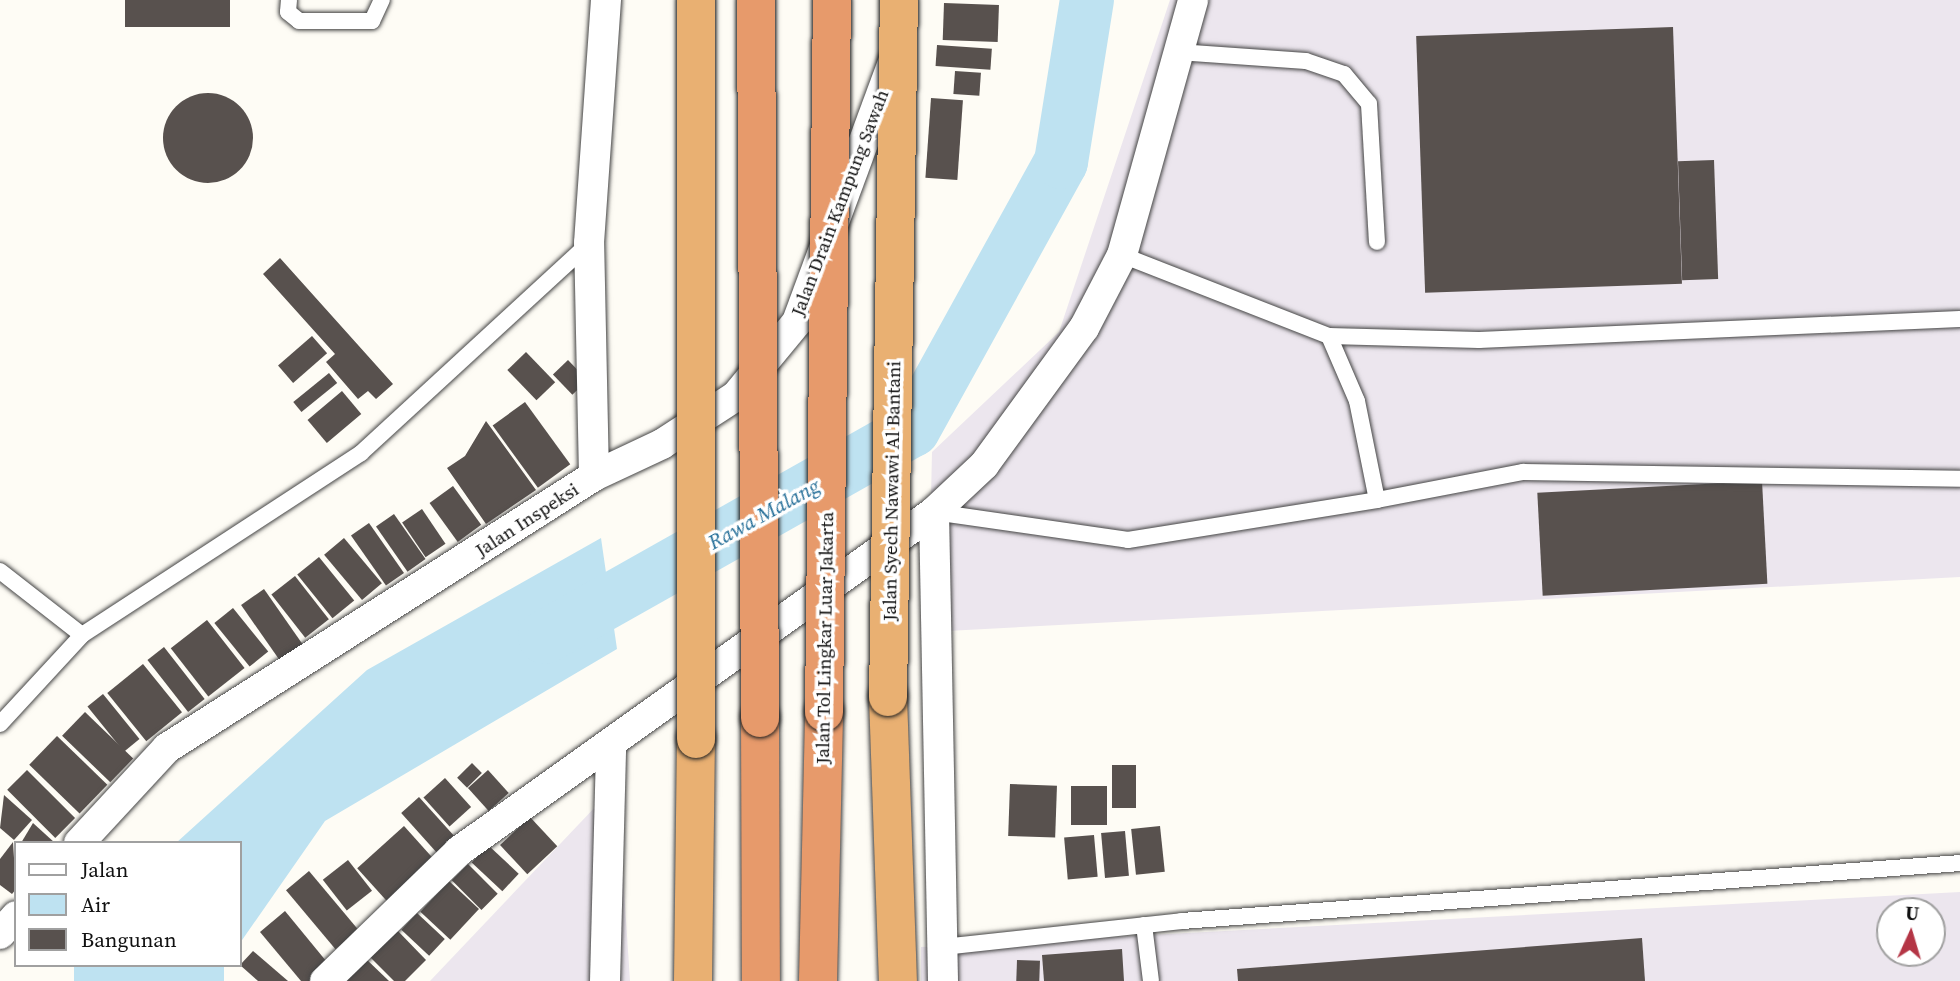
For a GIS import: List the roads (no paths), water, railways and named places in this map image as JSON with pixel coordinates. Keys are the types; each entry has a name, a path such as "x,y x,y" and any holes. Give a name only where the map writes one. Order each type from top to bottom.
{"highway":[{"path":"693,981 696,738 696,0"},
{"path":"756,0 761,981"},
{"name":"Jalan Tol Lingkar Luar Jakarta","path":"818,981 824,712 832,0"},
{"name":"Jalan Syech Nawawi Al Bantani","path":"898,981 888,697 899,0"}],"street":[{"name":"Jalan Inspeksi","path":"81,841 167,748 594,476 589,243 606,0"},
{"name":"Jalan Drain Kampung Sawah","path":"594,476 662,444 736,396 797,322 918,0"},
{"path":"325,981 458,851 611,746 934,512 984,465 1029,407 1084,328 1122,255 1193,0"},
{"path":"934,512 943,981"},
{"path":"605,981 611,746"},
{"path":"0,934 14,918"}],"lane":[{"path":"289,0 288,12 299,21 372,21 382,0"},
{"path":"1178,52 1306,61 1344,74 1369,104 1377,242"},
{"path":"0,723 82,635 361,453 589,243"},
{"path":"1122,255 1329,336 1479,340 1960,319"},
{"path":"1329,336 1357,401 1377,500"},
{"path":"934,512 1128,540 1377,500 1523,472 1960,479"},
{"path":"0,572 82,635"},
{"path":"943,947 1144,925 1960,863"},
{"path":"1144,925 1151,981"}],"water":[{"path":"601,538 617,649 325,821 242,940 242,841 178,841 367,670"},
{"path":"74,967 224,967 224,981 74,981"}],"waterway":[{"name":"Rawa Malang","path":"545,637 913,430 1061,162 1087,0"}]}
